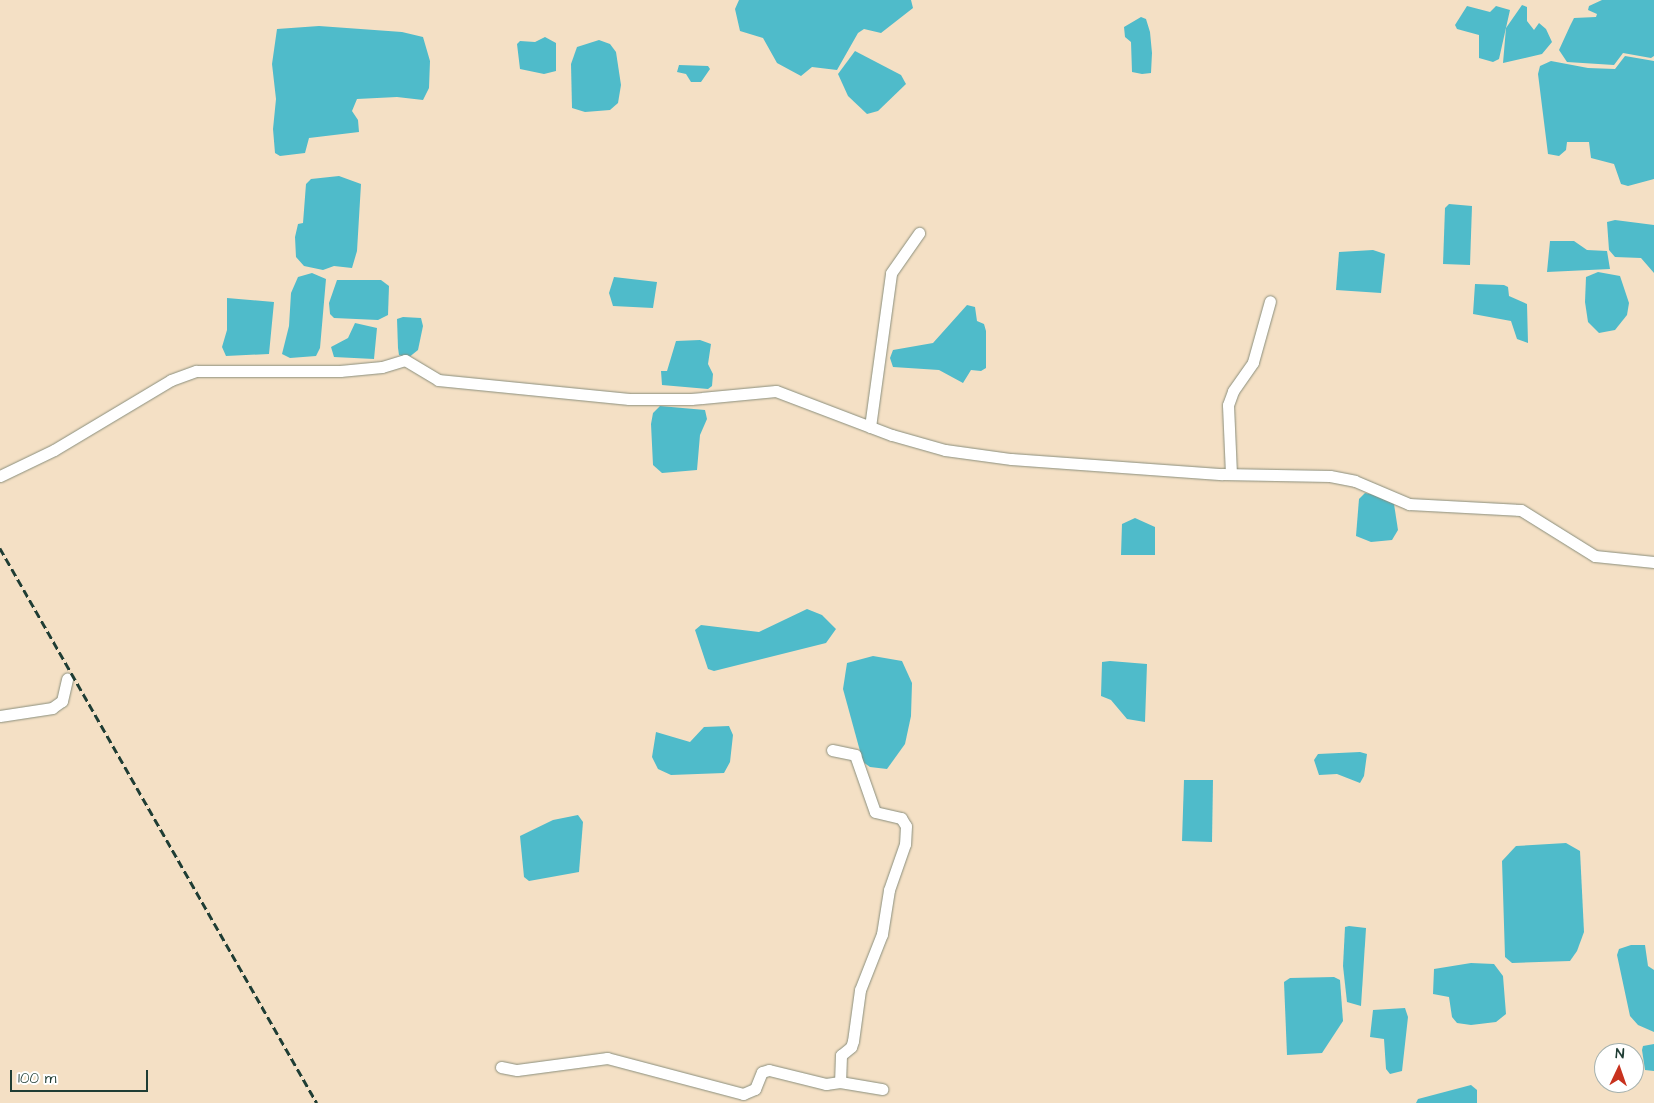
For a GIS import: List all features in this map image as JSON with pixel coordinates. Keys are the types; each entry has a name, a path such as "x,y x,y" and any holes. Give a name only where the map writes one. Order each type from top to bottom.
{"street":[{"path":"870,426 891,273 918,233"},
{"path":"1231,474 1228,405 1233,391 1253,362 1270,301"},
{"path":"0,476 54,450 171,380 196,371 340,371 382,367 404,360 438,380 629,399 691,399 776,391 870,426 945,450 1011,459 1231,474 1330,476 1355,481 1409,504 1521,510 1595,556 1654,562"},
{"path":"0,716 52,708 62,702 67,680"},
{"path":"832,750 854,755 875,812 901,818 906,826 905,844 889,890 882,934 860,990 853,1041 851,1047 841,1055 840,1082"},
{"path":"502,1066 517,1070 607,1058 743,1094 755,1089 762,1072 769,1070 826,1084 840,1082 882,1089"}],"water":[{"path":"739,0 911,0 913,8 881,33 864,29 858,33 837,70 812,67 801,76 777,63 763,38 740,31 735,9"},
{"path":"1602,0 1654,0 1654,56 1651,58 1623,53 1614,65 1567,62 1559,50 1574,18 1596,17 1597,14 1588,10 1589,6"},
{"path":"1522,5 1527,7 1527,21 1534,30 1539,23 1546,29 1552,42 1542,54 1503,63 1506,28"},
{"path":"1467,6 1490,12 1496,6 1510,10 1499,59 1493,62 1479,58 1479,35 1457,29 1455,25"},
{"path":"1141,17 1146,19 1150,32 1152,53 1151,73 1142,74 1132,72 1131,42 1125,37 1124,27"},
{"path":"319,26 402,32 423,37 430,61 429,88 423,100 397,97 357,99 352,111 358,120 359,132 309,138 305,153 280,156 275,153 273,129 276,99 272,64 277,29"},
{"path":"545,37 556,43 556,71 544,74 520,69 517,44 520,41 535,42"},
{"path":"599,40 610,44 616,52 621,85 618,103 610,110 585,112 572,108 571,64 577,47"},
{"path":"855,51 901,75 906,84 878,111 867,114 848,96 838,74"},
{"path":"1625,56 1654,61 1654,179 1628,186 1621,184 1614,164 1591,158 1589,142 1567,142 1566,150 1559,156 1548,154 1538,74 1540,66 1551,61 1588,68 1615,69"},
{"path":"679,65 708,66 710,69 701,82 691,82 686,74 677,72"},
{"path":"339,176 361,184 357,251 352,268 334,266 323,270 304,266 296,257 295,237 298,224 303,223 306,184 311,179"},
{"path":"1449,204 1472,206 1470,265 1443,264 1445,208"},
{"path":"1615,220 1654,225 1654,273 1641,258 1615,257 1609,250 1607,222"},
{"path":"1550,241 1574,241 1587,250 1607,251 1610,269 1547,272"},
{"path":"1373,250 1385,254 1381,293 1336,290 1339,252"},
{"path":"1598,272 1620,276 1629,303 1627,315 1615,330 1599,333 1588,322 1585,302 1586,277"},
{"path":"312,273 326,279 320,348 316,356 290,358 282,354 289,326 291,293 298,277"},
{"path":"614,277 657,282 653,308 613,306 609,293"},
{"path":"337,280 381,280 389,286 388,315 378,320 334,318 330,314 329,303"},
{"path":"1475,284 1504,285 1508,287 1509,296 1527,304 1528,343 1517,339 1511,321 1473,314"},
{"path":"227,298 274,302 269,354 226,356 222,347 227,330"},
{"path":"967,305 975,307 977,321 984,324 986,331 986,368 981,371 971,370 963,383 939,370 893,367 890,358 893,350 933,343"},
{"path":"403,317 421,318 423,326 418,350 408,358 399,355 398,348 397,319"},
{"path":"355,323 377,328 374,359 334,357 331,347 348,338"},
{"path":"700,340 711,344 708,364 713,374 712,386 708,389 662,385 661,371 667,371 676,341"},
{"path":"660,406 705,410 707,419 700,435 697,470 662,473 653,465 651,424 653,413"},
{"path":"1365,493 1381,496 1394,504 1398,530 1392,540 1371,542 1356,536 1359,499"},
{"path":"1135,518 1155,527 1155,555 1121,555 1122,524"},
{"path":"807,609 822,615 836,629 826,643 714,671 708,669 695,630 701,625 759,632"},
{"path":"873,656 902,661 912,683 911,716 905,744 887,769 870,767 863,762 843,689 847,663"},
{"path":"1102,662 1147,664 1145,722 1127,719 1111,700 1101,696"},
{"path":"729,726 733,735 730,762 724,773 671,775 658,769 652,757 656,732 690,742 704,727"},
{"path":"1360,752 1367,754 1364,776 1360,783 1337,774 1319,775 1314,760 1318,754"},
{"path":"1184,780 1213,780 1212,842 1182,841"},
{"path":"578,815 583,822 579,872 529,881 524,877 520,836 553,820"},
{"path":"1566,843 1580,851 1584,932 1577,951 1570,961 1512,963 1505,957 1502,861 1516,846"},
{"path":"1345,927 1366,928 1361,1006 1347,1002 1343,966"},
{"path":"1631,945 1645,945 1648,966 1654,970 1654,1032 1638,1025 1630,1016 1617,955 1619,949"},
{"path":"1471,963 1494,964 1503,976 1506,1014 1496,1022 1471,1025 1457,1023 1452,1017 1449,997 1433,994 1434,969"},
{"path":"1334,977 1340,980 1343,1021 1322,1053 1287,1055 1284,982 1290,978"},
{"path":"1405,1008 1408,1017 1402,1071 1390,1074 1386,1069 1384,1039 1370,1037 1373,1010"},
{"path":"1654,1044 1654,1071 1645,1070 1644,1046"},
{"path":"1471,1085 1477,1090 1477,1103 1416,1103 1418,1099"}],"railway":[{"path":"0,548 317,1103"}]}
